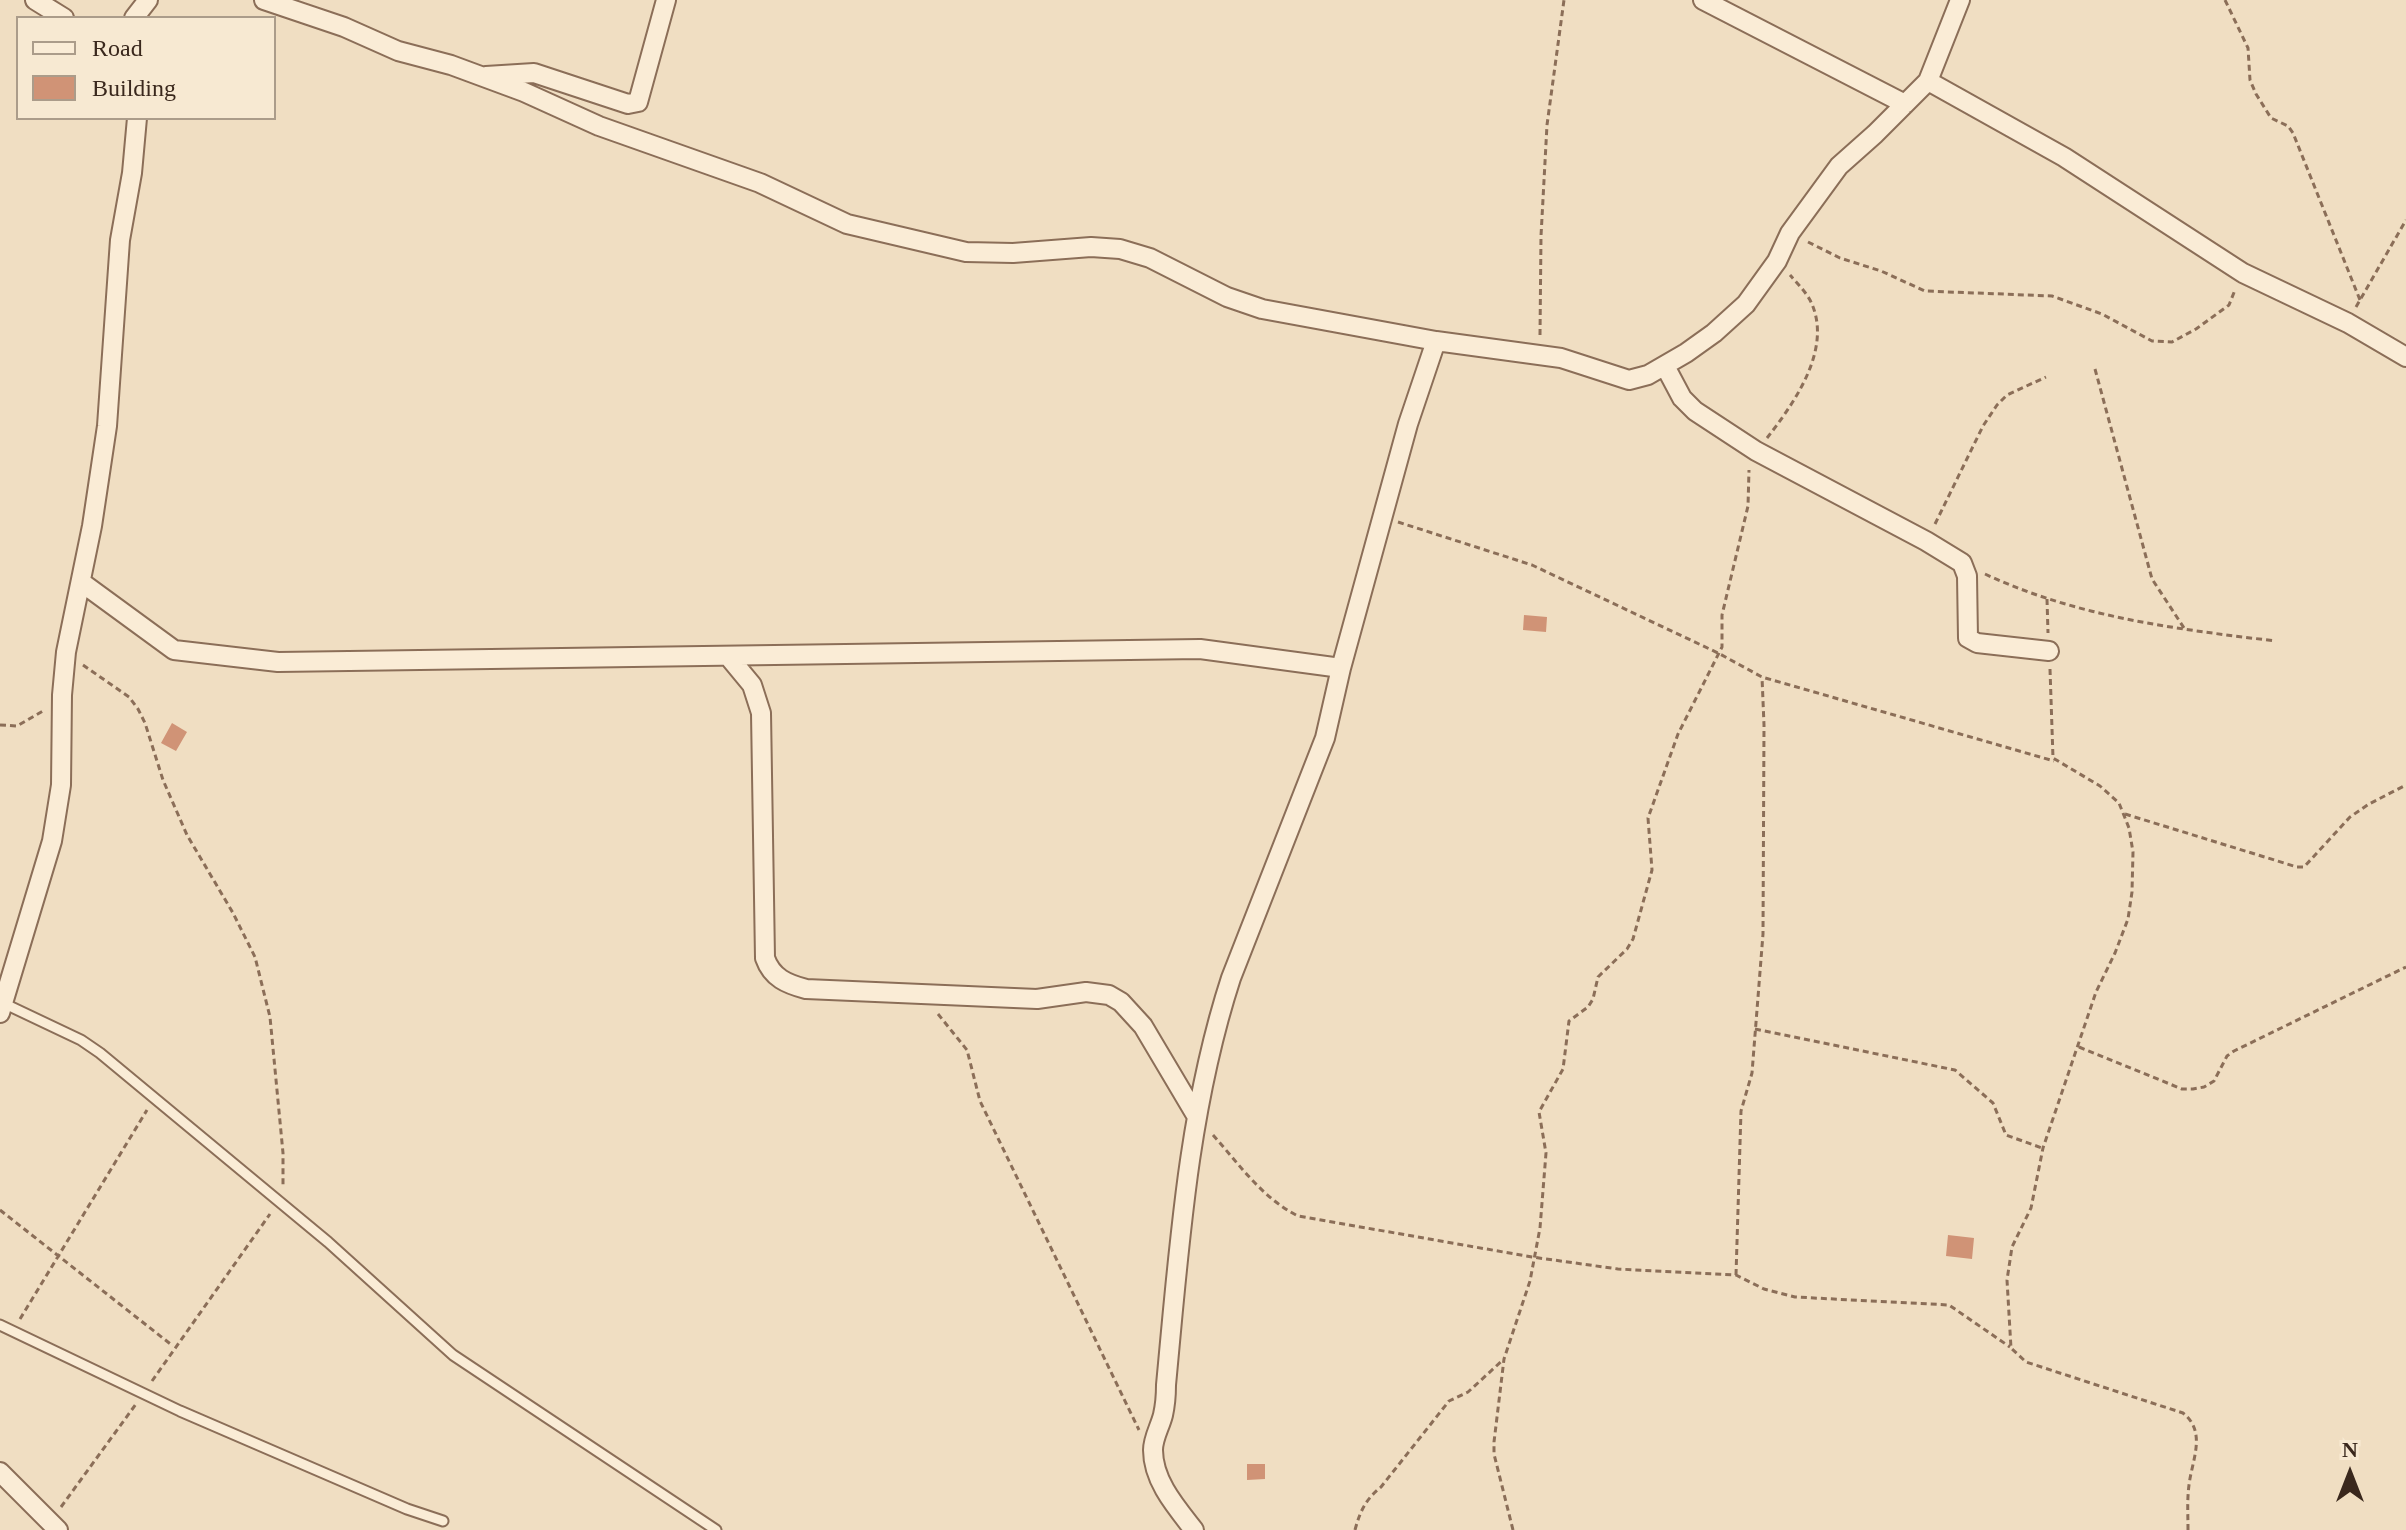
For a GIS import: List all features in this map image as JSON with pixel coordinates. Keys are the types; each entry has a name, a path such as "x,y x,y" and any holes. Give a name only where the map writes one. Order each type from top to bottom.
{"street":[{"path":"35,0 61,16"},
{"path":"136,16 148,0"},
{"path":"264,0 344,27 398,51 524,92 599,126 760,183 847,224 966,252 1013,253 1091,247 1120,249 1150,258 1227,297 1262,309 1436,341 1561,358 1629,380 1665,366 1714,333 1746,304 1777,261 1790,233 1839,166 1928,81 1960,0"},
{"path":"483,77 534,73 628,104 638,102 666,0"},
{"path":"1703,0 1905,104"},
{"path":"1928,81 2064,157 2243,273 2348,323 2406,357"},
{"path":"2,1008 52,841 61,785 66,652 107,426 120,240 132,173 137,120"},
{"path":"1194,1530 1169,1499 1154,1462 1153,1450 1164,1404 1177,1253 1197,1117 1221,1008 1325,738 1341,668 1408,424 1436,341"},
{"path":"1665,366 1685,402 1752,448 1962,563 1967,576 1968,638 1977,643 2049,651"},
{"path":"81,582 174,650 278,662 1200,649 1341,668"},
{"path":"728,656 752,685 761,713 765,958 777,978 806,989 1037,999 1086,992 1109,995 1121,1002 1143,1026 1197,1117"},
{"path":"0,1472 53,1525"}],"lane":[{"path":"2,1008 81,1040 281,1203 465,1364 716,1530"},
{"path":"0,1325 143,1395 407,1509 443,1521"}],"path":[{"path":"1540,354 1541,236 1547,125 1564,0"},
{"path":"2225,0 2248,48 2252,86 2271,118 2288,126 2293,133 2360,300"},
{"path":"2348,323 2406,220"},
{"path":"1790,233 1840,258 1881,271 1925,291 2052,296 2102,314 2152,341 2172,342 2229,305 2243,273"},
{"path":"1513,1530 1494,1454 1495,1429 1504,1359 1530,1281 1532,1257 1540,1228 1546,1153 1539,1122 1540,1109 1563,1069 1569,1021 1588,1007 1598,977 1633,939 1652,870 1648,818 1678,734 1722,647 1722,615 1748,506 1752,448 1800,391 1818,335 1811,302 1777,261"},
{"path":"2095,369 2152,579 2185,630"},
{"path":"1926,541 1983,426 1997,405 2019,388 2046,377"},
{"path":"1383,517 1532,565 1762,677 2055,762 2085,776 2110,793 2125,814 2133,852 2128,919 2096,992 2043,1148 2031,1208 2017,1235 2009,1263 2011,1348"},
{"path":"1962,563 2047,599 2138,623 2276,641"},
{"path":"2047,599 2052,752 2055,762"},
{"path":"53,1525 174,1347 281,1203 283,1153 270,1017 255,957 187,835 163,780 138,709 129,697 66,652"},
{"path":"1736,1275 1741,1111 1752,1073 1763,934 1762,677"},
{"path":"0,725 17,726 37,716 62,695"},
{"path":"2125,814 2304,867 2350,817 2406,785"},
{"path":"2079,1047 2182,1089 2204,1087 2214,1081 2227,1056 2234,1051 2406,967"},
{"path":"919,993 967,1050 980,1101 1141,1434"},
{"path":"1755,1029 1955,1070 1993,1103 2006,1135 2043,1148"},
{"path":"12,1331 154,1098"},
{"path":"1197,1117 1264,1193 1283,1209 1298,1216 1618,1269 1736,1275 1764,1289 1795,1297 1949,1305 2026,1362 2183,1413 2190,1419 2194,1425 2197,1450 2189,1486 2188,1530"},
{"path":"0,1210 174,1347"},
{"path":"1355,1530 1363,1506 1449,1401 1468,1392 1504,1359"}],"building":[{"path":"1524,615 1547,617 1546,632 1523,630"},
{"path":"172,723 187,732 176,751 161,743"},
{"path":"1948,1235 1974,1238 1972,1259 1946,1256"},
{"path":"1247,1464 1265,1464 1265,1479 1247,1480"}]}
